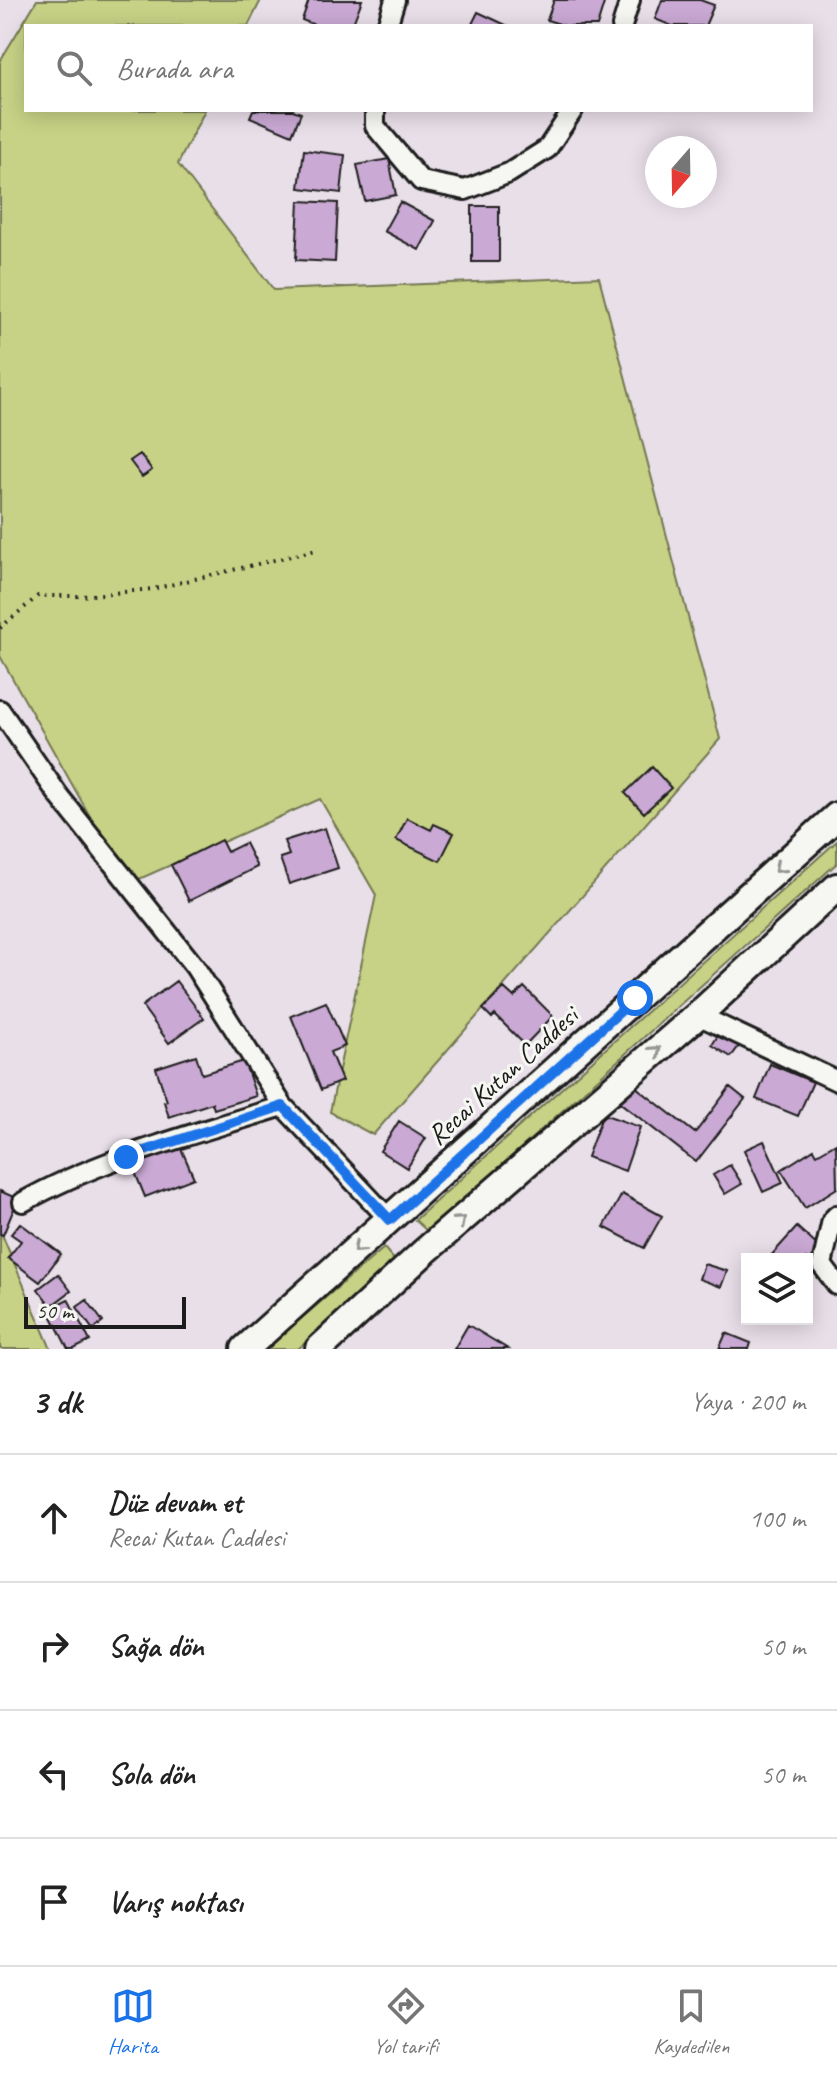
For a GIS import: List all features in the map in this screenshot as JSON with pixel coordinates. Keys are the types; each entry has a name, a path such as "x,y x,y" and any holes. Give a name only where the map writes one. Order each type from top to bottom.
{"main road":[{"name":"Recai Kutan Caddesi","path":"245,1349 837,816"},
{"path":"319,1349 424,1252 698,1015 837,887"}],"street":[{"path":"388,24 395,0"},
{"path":"623,24 630,0"},
{"path":"375,112 375,126 421,181 465,190 509,173 547,149 572,112"},
{"path":"0,710 59,796 195,967 283,1106 390,1220"},
{"path":"698,1015 837,1081"},
{"path":"23,1202 126,1157 283,1106"},
{"path":"837,1215 832,1220 822,1265 837,1285"}],"path":[{"path":"0,628 38,596 83,596 153,589 316,550"}],"green space":[{"path":"37,0 261,0 249,24 24,24 24,112 204,112 178,164 274,290 599,277 720,739 373,1135 330,1112 376,895 320,799 128,884 0,656 0,61"},
{"path":"837,841 837,863 428,1232 415,1220"},
{"path":"0,1230 51,1349 0,1349"},
{"path":"384,1248 397,1263 298,1349 265,1349"}],"building":[{"path":"309,0 362,0 353,24 312,24 302,20"},
{"path":"554,0 605,0 598,24 560,24 547,20"},
{"path":"662,0 700,0 714,5 706,24 667,24 655,19"},
{"path":"478,12 504,24 472,24"},
{"path":"252,112 301,113 292,135 250,117"},
{"path":"304,150 345,155 341,193 299,188"},
{"path":"389,159 396,195 365,201 357,165"},
{"path":"299,201 338,203 335,262 296,260"},
{"path":"400,202 435,221 419,250 384,231"},
{"path":"472,206 499,206 499,262 472,262"},
{"path":"140,454 152,470 142,477 130,461"},
{"path":"652,767 671,788 644,813 625,793"},
{"path":"407,818 431,830 434,824 454,833 440,861 396,840"},
{"path":"325,828 338,868 289,884 280,858 289,855 284,841"},
{"path":"221,840 227,852 245,843 257,867 189,901 171,865"},
{"path":"176,981 204,1018 169,1043 142,1006"},
{"path":"524,987 553,1016 525,1045 495,1015 492,1018 483,1009 504,988 514,997"},
{"path":"326,1002 345,1046 330,1052 342,1081 321,1090 291,1016"},
{"path":"719,1034 739,1046 731,1057 712,1045"},
{"path":"196,1055 202,1074 244,1061 256,1096 214,1109 212,1103 169,1117 156,1068"},
{"path":"770,1064 813,1082 798,1116 756,1099"},
{"path":"627,1080 695,1133 730,1087 745,1099 696,1162 613,1097"},
{"path":"603,1114 640,1127 625,1171 587,1157"},
{"path":"399,1121 426,1138 407,1168 380,1151"},
{"path":"764,1141 783,1183 763,1192 744,1150"},
{"path":"836,1143 837,1188 805,1208 781,1170 814,1149 817,1154"},
{"path":"180,1146 194,1178 145,1197 132,1165"},
{"path":"730,1165 742,1184 725,1194 713,1175"},
{"path":"0,1191 18,1199 3,1235 0,1234"},
{"path":"622,1194 662,1216 644,1248 604,1227"},
{"path":"20,1223 61,1254 40,1282 8,1258 21,1241 11,1234"},
{"path":"797,1227 821,1249 813,1258 813,1253 773,1253"},
{"path":"704,1264 727,1271 721,1287 699,1279"},
{"path":"58,1274 71,1291 51,1306 38,1289"},
{"path":"68,1299 90,1341 74,1349 68,1349 48,1309"},
{"path":"87,1300 103,1322 93,1330 77,1307"},
{"path":"468,1325 508,1349 454,1349"},
{"path":"726,1333 751,1343 749,1349 719,1349"}],"route":[{"path":"126,1157 283,1106 390,1220 635,998"}]}
